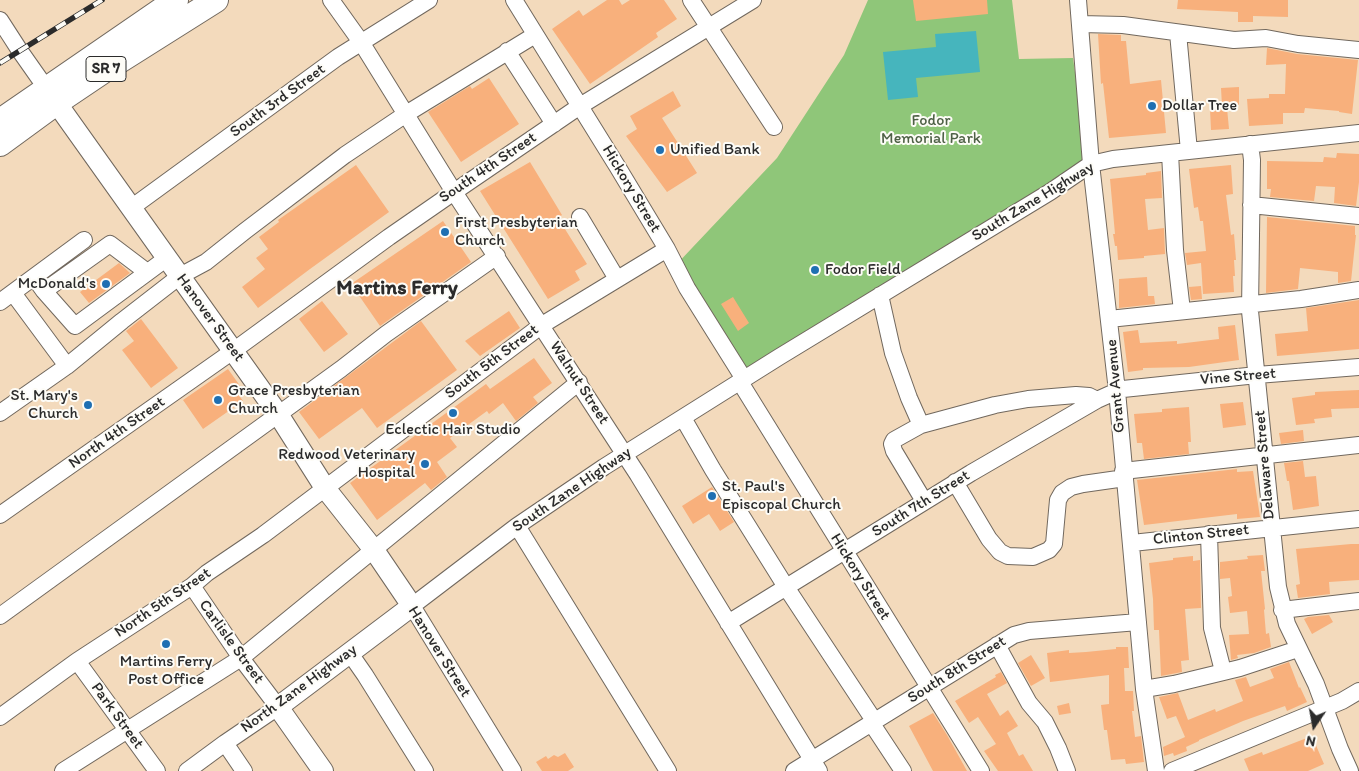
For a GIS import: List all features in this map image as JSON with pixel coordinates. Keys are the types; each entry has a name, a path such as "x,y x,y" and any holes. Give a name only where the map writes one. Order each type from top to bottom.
{"highway":[{"name":"SR 7","path":"0,144 51,95 176,0"},
{"name":"SR 7","path":"0,121 51,95 216,0"}],"main road":[{"name":"Hanover Street","path":"51,95 278,414 325,488 374,550 412,606"},
{"name":"North Zane Highway","path":"278,707 412,606"},
{"name":"Carlisle Street","path":"278,707 323,771"}],"street":[{"name":"Walnut Street","path":"331,0 361,42 454,192 579,382 816,765"},
{"name":"South 3rd Street","path":"131,208 338,57 429,0"},
{"name":"Hickory Street","path":"514,0 667,248 681,278 844,550 981,771"},
{"path":"691,0 774,127"},
{"name":"South 4th Street","path":"233,351 389,237 580,106 753,0"},
{"name":"Grant Avenue","path":"1078,0 1091,164 1117,391 1144,689 1156,771"},
{"name":"Hanover Street","path":"0,20 51,95"},
{"path":"1080,24 1123,26 1234,40 1266,38 1298,44 1359,50"},
{"path":"1178,33 1189,151"},
{"path":"0,413 67,366 180,276 206,262 244,230 345,155 406,114 535,35"},
{"path":"507,52 554,124"},
{"name":"South Zane Highway","path":"412,606 517,526 624,454 1050,192 1091,164 1113,159 1359,133"},
{"name":"Delaware Street","path":"1250,144 1252,160 1250,305 1278,588 1282,610 1298,649 1316,684 1350,771"},
{"path":"1170,153 1175,250 1182,311"},
{"path":"1251,205 1359,216"},
{"path":"580,218 617,279"},
{"path":"67,366 6,297 84,240"},
{"path":"44,291 110,244 147,272"},
{"name":"South 5th Street","path":"325,488 542,325 667,248"},
{"path":"0,616 386,334 497,256"},
{"path":"34,277 75,326 167,258"},
{"path":"1109,319 1250,305 1359,290"},
{"path":"880,295 893,353 921,425"},
{"name":"North 4th Street","path":"0,515 233,351"},
{"name":"Vine Street","path":"1117,391 1257,375 1359,367"},
{"path":"63,771 241,658 579,382"},
{"name":"South 7th Street","path":"728,623 955,482 1097,400 1117,391"},
{"path":"924,501 894,452 892,444 894,440 921,425 977,409 1028,399 1076,395 1089,396 1097,400"},
{"path":"683,418 713,470 903,771"},
{"path":"955,482 989,539 1000,552 1008,556 1033,556 1049,550 1054,544 1058,500 1062,493 1071,487 1124,474 1265,455 1359,445"},
{"name":"North 5th Street","path":"0,717 77,661 192,586 325,488"},
{"name":"Clinton Street","path":"1132,543 1359,519"},
{"path":"517,526 668,771"},
{"path":"1209,534 1212,628 1224,670"},
{"name":"Carlisle Street","path":"192,586 241,658 278,707"},
{"path":"1282,610 1359,600"},
{"name":"Hanover Street","path":"412,606 513,771"},
{"name":"South 8th Street","path":"794,771 816,765 873,723 1014,635 1029,631 1138,622"},
{"path":"997,645 1029,703 1045,722 1067,771"},
{"path":"1144,689 1174,684 1269,659 1298,649"},
{"path":"349,652 425,771"},
{"name":"Park Street","path":"77,661 157,771"},
{"path":"1172,771 1342,701 1359,691"},
{"name":"North Zane Highway","path":"188,771 278,707"},
{"path":"225,743 244,771"}],"green space":[{"name":"Fodor Memorial Park","path":"868,0 1012,0 1019,59 1073,58 1088,167 741,374 675,266 777,158 844,55"}],"water":[{"path":"976,31 980,72 916,78 918,97 888,100 883,52 936,47 935,34"}],"building":[{"path":"607,0 619,0 622,5 630,0 664,0 677,19 656,33 658,37 590,84 552,29 579,10 583,16"},
{"path":"913,0 987,0 988,14 916,21"},
{"path":"1178,0 1288,0 1288,17 1253,16 1253,22 1238,22 1238,12 1177,9"},
{"path":"1098,34 1121,35 1121,41 1126,41 1130,84 1161,80 1166,133 1109,138 1103,83 1101,84"},
{"path":"1267,48 1297,54 1358,60 1352,114 1305,108 1304,113 1283,113 1283,124 1249,126 1247,99 1269,98 1269,94 1285,94 1286,64 1266,65"},
{"path":"489,78 519,124 461,162 428,112 470,86 472,89"},
{"path":"1239,87 1239,105 1222,106 1221,88"},
{"path":"673,91 681,106 662,118 697,173 667,192 626,136 637,129 630,116"},
{"path":"1227,108 1229,129 1211,130 1210,109"},
{"path":"1337,153 1359,154 1359,182 1356,206 1334,203 1335,187 1316,186 1314,201 1270,197 1271,189 1267,189 1267,161 1323,162 1324,157 1336,158"},
{"path":"530,162 562,215 558,218 587,264 575,271 580,280 548,299 480,191"},
{"path":"356,165 389,212 258,308 242,287 265,269 256,258 268,249 259,237 279,222 278,220"},
{"path":"1231,165 1233,194 1226,195 1231,235 1234,234 1236,260 1234,260 1235,276 1233,276 1234,292 1203,294 1201,263 1187,265 1185,253 1206,251 1203,221 1200,221 1198,207 1194,208 1189,169"},
{"path":"1161,171 1162,198 1145,199 1148,230 1164,228 1165,254 1118,260 1117,246 1115,246 1113,234 1115,234 1110,179 1146,175 1146,173"},
{"path":"1267,217 1355,226 1356,235 1351,281 1338,283 1338,272 1300,268 1298,289 1266,293"},
{"path":"443,221 471,262 380,326 351,284"},
{"name":"McDonald's","path":"119,263 130,273 89,303 80,292"},
{"path":"1147,277 1148,296 1154,296 1155,304 1119,308 1119,279"},
{"path":"1201,286 1202,299 1191,300 1189,287"},
{"path":"733,297 749,323 738,331 721,304"},
{"path":"1359,300 1359,349 1277,356 1275,334 1308,331 1306,308"},
{"path":"322,301 348,334 324,352 299,319"},
{"path":"509,311 520,328 480,356 465,341"},
{"path":"141,319 178,368 151,388 122,350 134,341 126,331"},
{"path":"421,321 457,370 377,428 362,408 319,439 299,412"},
{"path":"1235,325 1239,360 1189,367 1143,368 1143,370 1128,372 1123,332 1138,330 1140,343 1177,341 1177,344 1219,339 1218,327"},
{"path":"534,358 552,383 533,397 538,403 516,421 503,403 489,414 487,411 450,438 457,447 437,462 447,477 431,490 425,483 377,520 350,483 486,384 490,389"},
{"path":"228,369 243,390 238,394 243,401 203,429 183,400"},
{"path":"1359,390 1359,408 1331,409 1332,417 1314,419 1315,423 1296,425 1292,398 1315,395 1315,392"},
{"path":"1243,402 1246,425 1223,428 1220,404"},
{"path":"1189,407 1191,442 1188,442 1189,454 1144,459 1142,443 1137,443 1134,414 1162,412 1162,409"},
{"path":"1303,430 1304,441 1281,444 1279,433"},
{"path":"1303,461 1305,477 1316,476 1319,506 1293,510 1289,481 1287,481 1284,463"},
{"path":"1237,469 1237,472 1253,471 1260,517 1237,519 1237,514 1144,525 1137,480"},
{"name":"St. Paul's Episcopal Church","path":"712,487 734,522 720,531 709,514 693,524 682,506"},
{"path":"1359,544 1359,580 1329,582 1330,594 1298,598 1296,585 1300,584 1296,549"},
{"path":"1263,555 1265,571 1261,571 1266,634 1269,633 1271,647 1254,653 1237,655 1238,658 1231,660 1229,635 1249,634 1247,611 1230,613 1228,597 1232,596 1230,578 1220,579 1220,562 1248,559 1247,556"},
{"path":"1193,556 1193,561 1200,560 1201,608 1185,609 1189,660 1181,661 1182,672 1161,676 1159,630 1154,630 1149,563"},
{"path":"1329,615 1333,622 1312,634 1304,619"},
{"path":"1116,647 1128,647 1129,668 1124,668 1125,691 1133,691 1134,711 1132,711 1135,737 1141,736 1144,762 1126,764 1125,759 1111,760 1107,730 1104,730 1101,705 1109,704 1109,675 1050,682 1047,653 1069,650 1069,653 1086,652 1116,649"},
{"path":"1031,655 1045,678 1031,686 1018,663"},
{"path":"1289,662 1299,688 1307,702 1287,711 1285,706 1243,721 1199,740 1186,747 1187,751 1174,756 1173,753 1164,756 1163,747 1185,737 1176,716 1167,719 1159,697 1178,693 1188,720 1215,709 1216,712 1243,701 1235,680 1246,677 1250,687 1274,678 1270,669"},
{"path":"1001,672 1007,683 987,694 1000,716 1008,710 1018,726 1007,733 1019,756 1023,754 1033,771 998,771 984,751 996,744 978,717 969,723 955,701 996,677 995,675"},
{"path":"1069,703 1071,713 1059,715 1057,706"},
{"path":"933,713 967,771 933,771 909,726"},
{"path":"1312,736 1324,764 1308,771 1249,771 1244,759 1262,752 1263,755"},
{"path":"565,753 574,767 568,771 542,771 536,762 546,756 548,759 554,755 558,757"}],"railway":[{"path":"0,63 102,0"}],"place":[{"name":"Dollar Tree","path":"1152,106"},
{"name":"Unified Bank","path":"660,150"},
{"name":"First Presbyterian Church","path":"445,232"},
{"name":"Fodor Field","path":"815,270"},
{"name":"McDonald's","path":"106,284"},
{"name":"Grace Presbyterian Church","path":"218,400"},
{"name":"St. Mary's Church","path":"88,405"},
{"name":"Eclectic Hair Studio","path":"453,413"},
{"name":"Redwood Veterinary Hospital","path":"425,464"},
{"name":"St. Paul's Episcopal Church","path":"712,496"},
{"name":"Martins Ferry Post Office","path":"166,644"}],"district":[{"name":"Martins Ferry","path":"397,289"}]}
